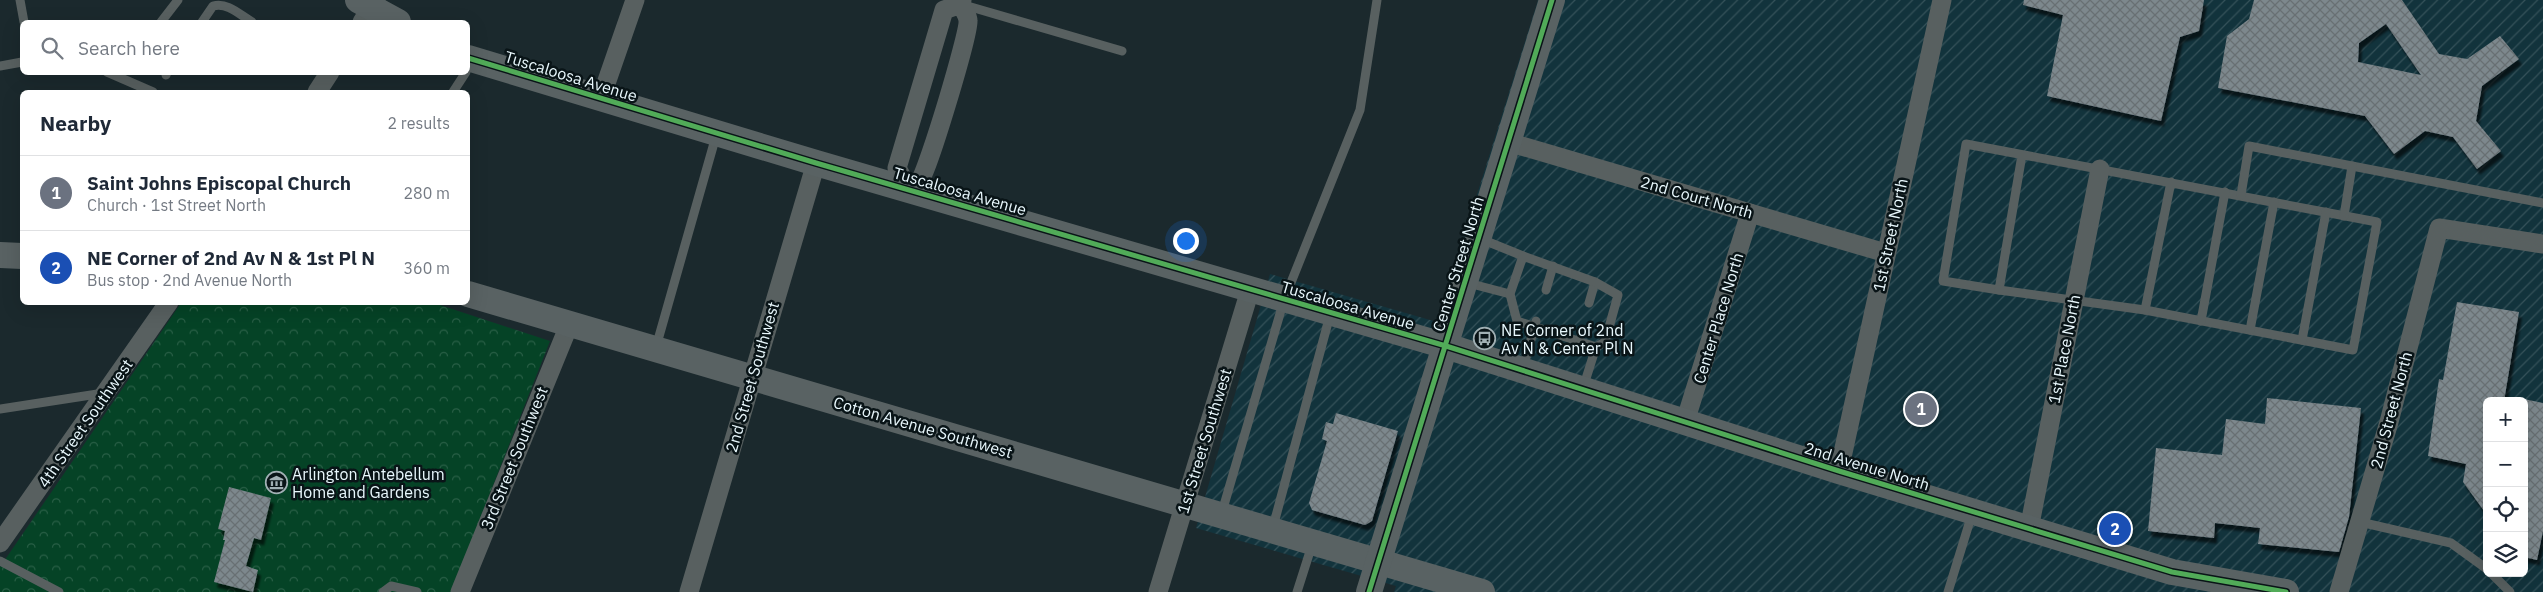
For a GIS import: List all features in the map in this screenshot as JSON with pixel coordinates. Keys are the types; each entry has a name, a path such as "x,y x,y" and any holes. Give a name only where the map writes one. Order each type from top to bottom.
{"street":[{"path":"601,98 635,0"},
{"name":"Center Street North","path":"1369,592 1552,0"},
{"name":"1st Street North","path":"1839,471 1942,0"},
{"path":"956,1 968,21 954,77 927,165 920,181 908,188 897,168 944,10 956,1"},
{"path":"367,8 394,20"},
{"name":"Tuscaloosa Avenue","path":"470,65 601,98 816,163 908,188 1284,300 1446,346"},
{"path":"318,90 326,75"},
{"name":"2nd Court North","path":"1508,142 1886,253"},
{"name":"2nd Street Southwest","path":"689,592 816,163"},
{"name":"1st Place North","path":"2029,529 2100,169"},
{"name":"Center Place North","path":"1686,422 1750,213"},
{"name":"2nd Street North","path":"2339,592 2389,422 2439,228 2543,244"},
{"path":"0,256 20,256"},
{"name":"1st Street Southwest","path":"1158,592 1250,290"},
{"name":"Cotton Avenue Southwest","path":"470,295 568,325 752,377 1482,592"},
{"name":"4th Street Southwest","path":"0,543 166,305"},
{"name":"3rd Street Southwest","path":"460,592 568,325"},
{"name":"2nd Avenue North","path":"1446,346 1839,471 2172,572 2286,592"}],"lane":[{"path":"20,0 24,20"},
{"path":"163,20 178,0"},
{"path":"1221,515 1284,300 1360,110 1377,0"},
{"path":"956,1 1122,51"},
{"path":"203,20 213,6 220,4 228,6 249,20"},
{"path":"0,66 20,62"},
{"path":"114,75 148,90"},
{"path":"454,90 463,75"},
{"path":"656,350 717,133"},
{"path":"1966,144 2022,154 2377,222 2353,350 2145,310 1943,281 1966,144"},
{"path":"2241,195 2250,146 2543,203"},
{"path":"1999,290 2022,154"},
{"path":"2344,216 2352,166"},
{"path":"2145,310 2171,182"},
{"path":"2201,321 2225,192"},
{"path":"2250,330 2274,202"},
{"path":"2302,340 2326,212"},
{"path":"1479,239 1595,282 1618,295 1605,342 1596,346 1583,390"},
{"path":"1522,256 1510,294 1517,321 1535,324 1579,337 1596,346"},
{"path":"1546,290 1553,266"},
{"path":"1465,282 1510,294"},
{"path":"1589,303 1595,282"},
{"path":"1272,530 1331,313"},
{"path":"1522,370 1535,324"},
{"path":"0,409 106,393"},
{"path":"1948,592 1972,512"},
{"path":"2360,522 2451,543 2483,566"},
{"path":"1297,592 1313,542"},
{"path":"0,561 59,592"},
{"path":"2495,577 2510,592"},
{"path":"383,592 391,586 417,592"}],"shaded area":[{"path":"1538,0 2543,0 2543,592 1394,592 1396,586 1196,528 1270,274 1437,322"}],"green space":[{"name":"Arlington Antebellum Home and Gardens","path":"180,305 440,305 550,341 451,592 0,592 0,567"}],"building":[{"path":"2024,0 2204,0 2199,31 2180,37 2161,121 2047,96 2063,15 2023,5"},
{"path":"2254,0 2402,0 2439,54 2467,59 2500,36 2519,59 2482,86 2476,121 2501,151 2477,169 2453,137 2425,131 2394,154 2365,116 2218,88 2227,36 2249,19","holes":["2386,24 2421,75 2358,62 2359,43"]},
{"path":"2457,302 2519,312 2505,397 2483,397 2483,510 2463,482 2466,464 2428,456 2439,379 2443,380"},
{"path":"2267,398 2361,408 2349,517 2339,552 2258,544 2260,528 2215,523 2214,538 2148,531 2156,448 2222,455 2226,419 2265,424"},
{"path":"2528,400 2543,403 2543,531 2537,560 2528,558"},
{"path":"1336,413 1398,431 1372,521 1365,525 1312,510 1309,503 1327,441 1322,439 1326,422 1333,424"},
{"path":"229,487 271,498 261,540 254,538 246,566 258,570 253,592 214,582 225,540 223,540 225,531 218,529"}],"cycle path":[{"path":"1369,592 1552,0"},
{"path":"470,59 816,163 1446,346 1839,471 2172,572 2286,592"}],"place":[{"name":"NE Corner of 2nd Av N & Center Pl N","path":"1485,339"},
{"name":"Saint Johns Episcopal Church","path":"1921,409"},
{"name":"Arlington Antebellum Home and Gardens","path":"276,483"},
{"name":"NE Corner of 2nd Av N & 1st Pl N","path":"2115,529"}]}
